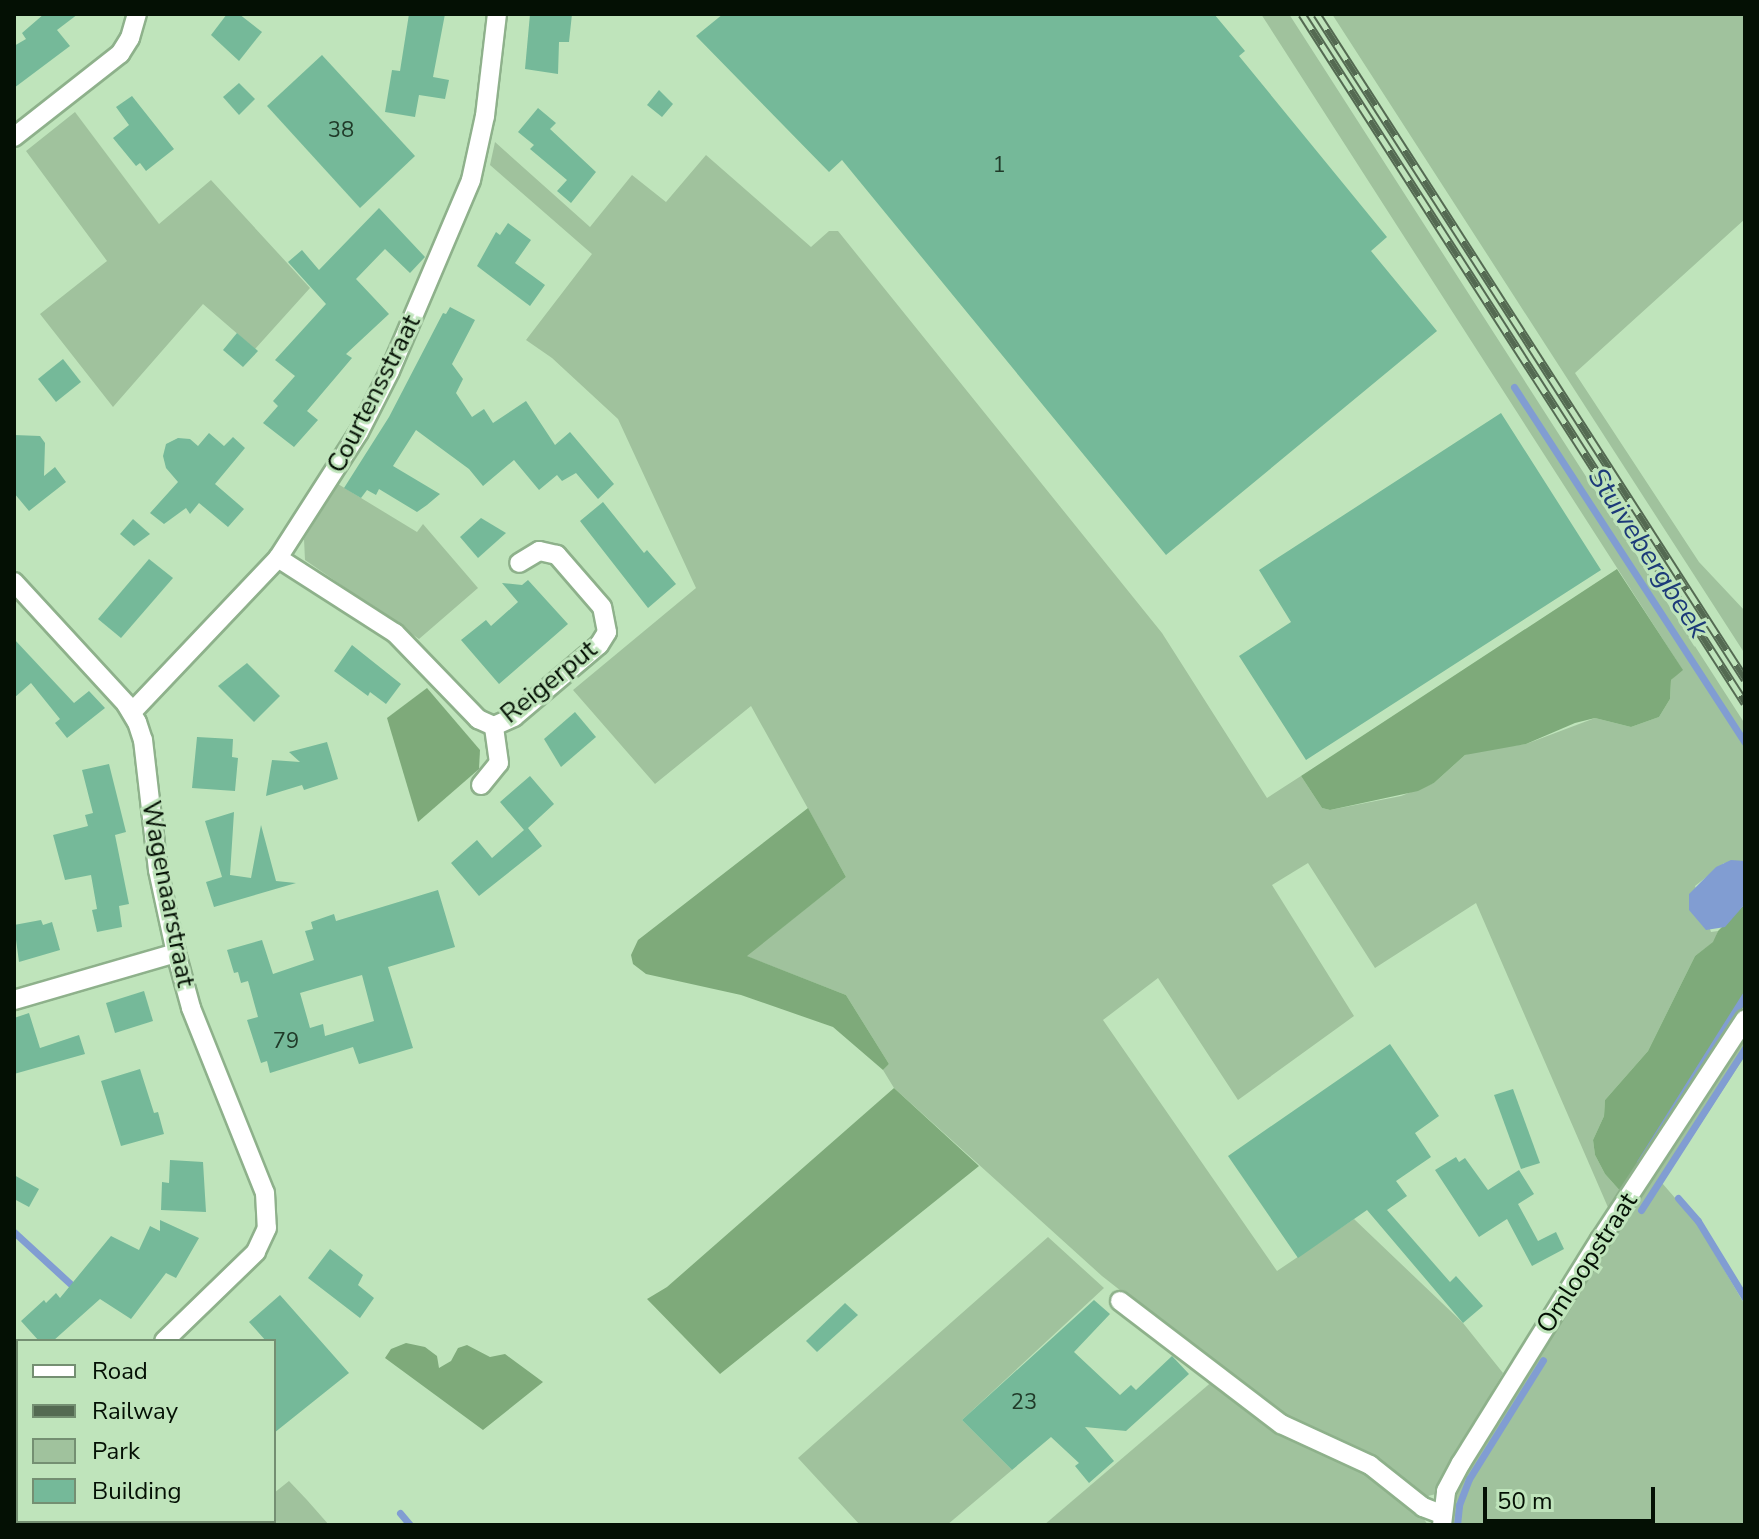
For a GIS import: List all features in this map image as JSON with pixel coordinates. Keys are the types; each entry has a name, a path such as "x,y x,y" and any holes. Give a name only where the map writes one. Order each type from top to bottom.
{"street":[{"path":"14,137 120,54 137,14"},
{"name":"Courtensstraat","path":"132,712 278,558 307,518 365,420 390,371 461,207 479,148 497,14"},
{"name":"Reigerput","path":"278,558 395,633 478,719 494,726 510,721 599,645 607,632 602,607 557,555 539,551 519,563"},
{"name":"Wagenaarstraat","path":"14,582 132,712 143,740 158,870 191,1008 265,1193 268,1219 265,1236 256,1252 166,1339"},
{"name":"Reigerput","path":"481,785 499,763 494,726"},
{"path":"14,1000 176,953"},
{"name":"Omloopstraat","path":"1120,1301 1274,1419 1309,1439 1370,1465 1442,1520 1446,1491 1469,1450 1745,1019"}],"green space":[{"path":"1261,14 1289,14 1745,724 1745,861 1724,863 1695,886 1711,932 1718,931 1714,942 1695,956 1648,1051 1605,1100 1604,1116 1593,1140 1595,1155 1605,1174 1622,1193 1610,1212 1476,903 1375,968 1308,863 1272,885 1354,1016 1238,1100 1158,978 1103,1020 1277,1271 1354,1219 1463,1323 1503,1373 1448,1467 1436,1494 1424,1497 1386,1467 1289,1423 1102,1276 894,1088 883,1070 889,1064 846,995 746,956 846,877 751,706 655,784 573,690 696,588 618,419 552,358 526,340 592,254 490,165 495,142 590,227 632,175 666,202 706,155 811,247 829,231 838,231 1162,633 1267,798 1301,776 1322,808 1330,810 1401,796 1434,783 1465,755 1479,750 1526,744 1595,718 1631,727 1659,717 1670,699 1671,680 1682,669"},
{"path":"1332,14 1745,14 1745,219 1575,373 1699,562 1745,611 1745,654"},
{"path":"75,112 159,224 211,180 310,288 255,349 203,304 113,407 40,314 107,261 26,151"},
{"path":"338,484 417,532 423,524 478,588 419,639 305,560 304,539"},
{"path":"1617,569 1683,670 1671,680 1670,699 1659,717 1631,727 1595,718 1575,723 1526,744 1465,755 1434,783 1418,791 1330,810 1322,808 1301,776"},
{"path":"427,688 480,750 479,769 418,822 387,718"},
{"path":"808,808 846,877 747,956 846,995 889,1064 883,1070 833,1027 741,995 646,974 633,964 631,955 638,940"},
{"path":"1745,904 1745,1004 1622,1193 1605,1174 1595,1155 1593,1140 1604,1116 1605,1100 1648,1051 1695,956 1713,942 1718,931"},
{"path":"1745,1036 1745,1056 1662,1183 1696,1222 1745,1305 1745,1525 1451,1525 1451,1500 1477,1452"},
{"path":"894,1088 979,1166 720,1374 647,1299 667,1287"},
{"path":"1048,1237 1104,1288 962,1420 1012,1470 947,1525 860,1525 798,1458"},
{"path":"406,1343 425,1347 437,1356 439,1368 451,1361 458,1348 467,1345 490,1357 505,1354 543,1382 483,1430 385,1358 391,1349"},
{"path":"1214,1380 1367,1469 1416,1508 1428,1525 1044,1525"},
{"path":"289,1481 329,1525 249,1525 247,1523 276,1523 276,1491"}],"water":[{"path":"1731,860 1745,861 1745,904 1725,927 1706,930 1689,910 1689,894 1716,867"}],"building":[{"path":"44,14 78,14 57,30 70,46 14,88 14,46 26,39 22,33"},
{"path":"227,14 239,14 262,32 239,61 211,35"},
{"path":"409,14 445,14 433,77 449,80 445,99 419,95 415,117 385,112 392,70 400,71"},
{"path":"530,14 572,14 569,42 559,42 558,74 525,69"},
{"path":"723,14 1214,14 1245,51 1239,56 1387,237 1371,251 1437,331 1166,555 842,160 829,172 696,36"},
{"path":"322,55 415,156 360,208 267,106"},
{"path":"239,83 255,99 239,115 223,97"},
{"path":"659,90 673,104 662,117 647,105"},
{"path":"132,96 174,149 146,171 140,163 136,166 113,138 129,125 116,107"},
{"path":"538,108 556,123 550,129 596,172 571,203 557,191 567,180 530,149 534,145 518,132"},
{"path":"379,208 425,257 410,273 385,249 356,279 389,314 346,354 352,358 307,411 318,420 294,447 263,423 278,406 273,401 295,376 275,360 326,304 288,262 302,250 319,270"},
{"path":"508,223 531,240 515,263 545,285 530,306 477,266 496,232 500,235"},
{"path":"450,307 475,320 452,364 463,379 456,393 472,417 484,409 493,423 526,401 555,445 570,432 614,484 598,499 576,473 562,481 557,475 539,490 514,460 483,486 469,469 416,430 393,466 440,494 427,505 417,512 379,489 376,495 367,490 361,498 344,488 389,417 443,313 446,314"},
{"path":"237,333 258,351 243,367 223,350"},
{"path":"63,359 81,382 56,402 38,379"},
{"path":"1501,413 1601,570 1306,760 1239,656 1291,622 1259,570"},
{"path":"209,433 224,446 233,437 245,448 215,484 244,509 228,527 199,503 190,514 186,508 164,524 150,513 178,482 166,468 163,456 166,444 178,438 190,439 198,446"},
{"path":"14,435 40,436 45,443 44,476 55,467 66,482 29,511 14,493"},
{"path":"603,502 644,553 647,550 676,584 648,608 580,521"},
{"path":"481,518 506,533 478,558 460,537"},
{"path":"133,519 150,534 134,546 120,534"},
{"path":"149,559 173,578 121,638 98,619"},
{"path":"528,580 568,624 499,684 461,640 486,620 491,626 518,602 502,583 522,585"},
{"path":"14,639 74,703 89,691 105,708 67,738 55,723 60,719 31,683 14,698"},
{"path":"352,645 401,684 386,704 370,692 368,696 334,671"},
{"path":"247,663 280,696 254,722 218,686"},
{"path":"575,712 596,737 561,767 544,739"},
{"path":"197,737 233,739 232,757 238,758 235,791 192,788"},
{"path":"327,742 338,779 304,790 302,785 266,796 272,760 300,762 289,752"},
{"path":"109,764 126,832 115,835 129,904 119,906 122,927 97,932 92,910 97,909 91,875 65,880 53,835 88,826 85,815 93,813 82,770"},
{"path":"530,776 554,804 528,828 542,846 479,896 451,863 477,840 492,858 524,830 500,802"},
{"path":"234,812 230,875 251,878 261,825 276,881 296,883 214,907 206,882 222,877 205,821"},
{"path":"438,890 455,947 388,967 413,1048 359,1064 353,1047 270,1073 267,1061 261,1063 247,1020 258,1017 248,981 241,983 238,972 234,973 227,950 262,940 273,974 314,960 305,931 313,929 311,922 334,914 336,921","holes":["362,975 374,1021 325,1036 323,1024 310,1028 300,993"]},
{"path":"41,920 43,925 52,922 60,950 19,962 14,925"},
{"path":"144,991 153,1021 115,1033 106,1003"},
{"path":"29,1013 40,1048 79,1035 85,1054 14,1074 14,1018"},
{"path":"1390,1044 1439,1116 1415,1133 1431,1157 1396,1181 1407,1196 1387,1210 1450,1282 1456,1276 1483,1306 1463,1323 1367,1210 1298,1258 1228,1156"},
{"path":"140,1069 164,1134 121,1146 101,1081"},
{"path":"1513,1089 1540,1163 1521,1169 1494,1095"},
{"path":"1456,1157 1459,1162 1465,1158 1488,1190 1519,1170 1534,1194 1518,1204 1538,1241 1556,1232 1564,1249 1532,1266 1507,1219 1479,1237 1435,1170"},
{"path":"170,1160 203,1162 206,1212 161,1210 162,1182 169,1183"},
{"path":"14,1175 39,1189 29,1207 14,1199"},
{"path":"160,1220 199,1238 176,1278 166,1273 131,1319 100,1299 55,1339 37,1339 21,1321 44,1300 46,1303 56,1293 60,1298 111,1236 139,1250 150,1226 160,1231"},
{"path":"330,1249 363,1275 358,1285 374,1298 360,1318 308,1278"},
{"path":"280,1295 349,1373 276,1431 276,1339 264,1339 249,1322"},
{"path":"1094,1300 1110,1314 1074,1352 1120,1395 1131,1385 1136,1390 1172,1356 1189,1374 1126,1431 1085,1427 1114,1461 1089,1483 1075,1466 1079,1463 1051,1437 1012,1470 962,1420"},
{"path":"845,1303 858,1315 817,1352 806,1341"}],"waterway":[{"name":"Stuivebergbeek","path":"1514,387 1745,743"},
{"name":"Stuivebergbeek","path":"1640,1162 1745,995"},
{"path":"1641,1210 1745,1048"},
{"name":"Stuivebergbeek","path":"1678,1198 1698,1221 1745,1298"},
{"path":"14,1232 77,1290"},
{"path":"1457,1525 1459,1505 1469,1479 1543,1360"},
{"path":"400,1513 410,1525"}],"railway":[{"path":"1302,14 1745,703"},
{"path":"1317,14 1745,679"}]}
